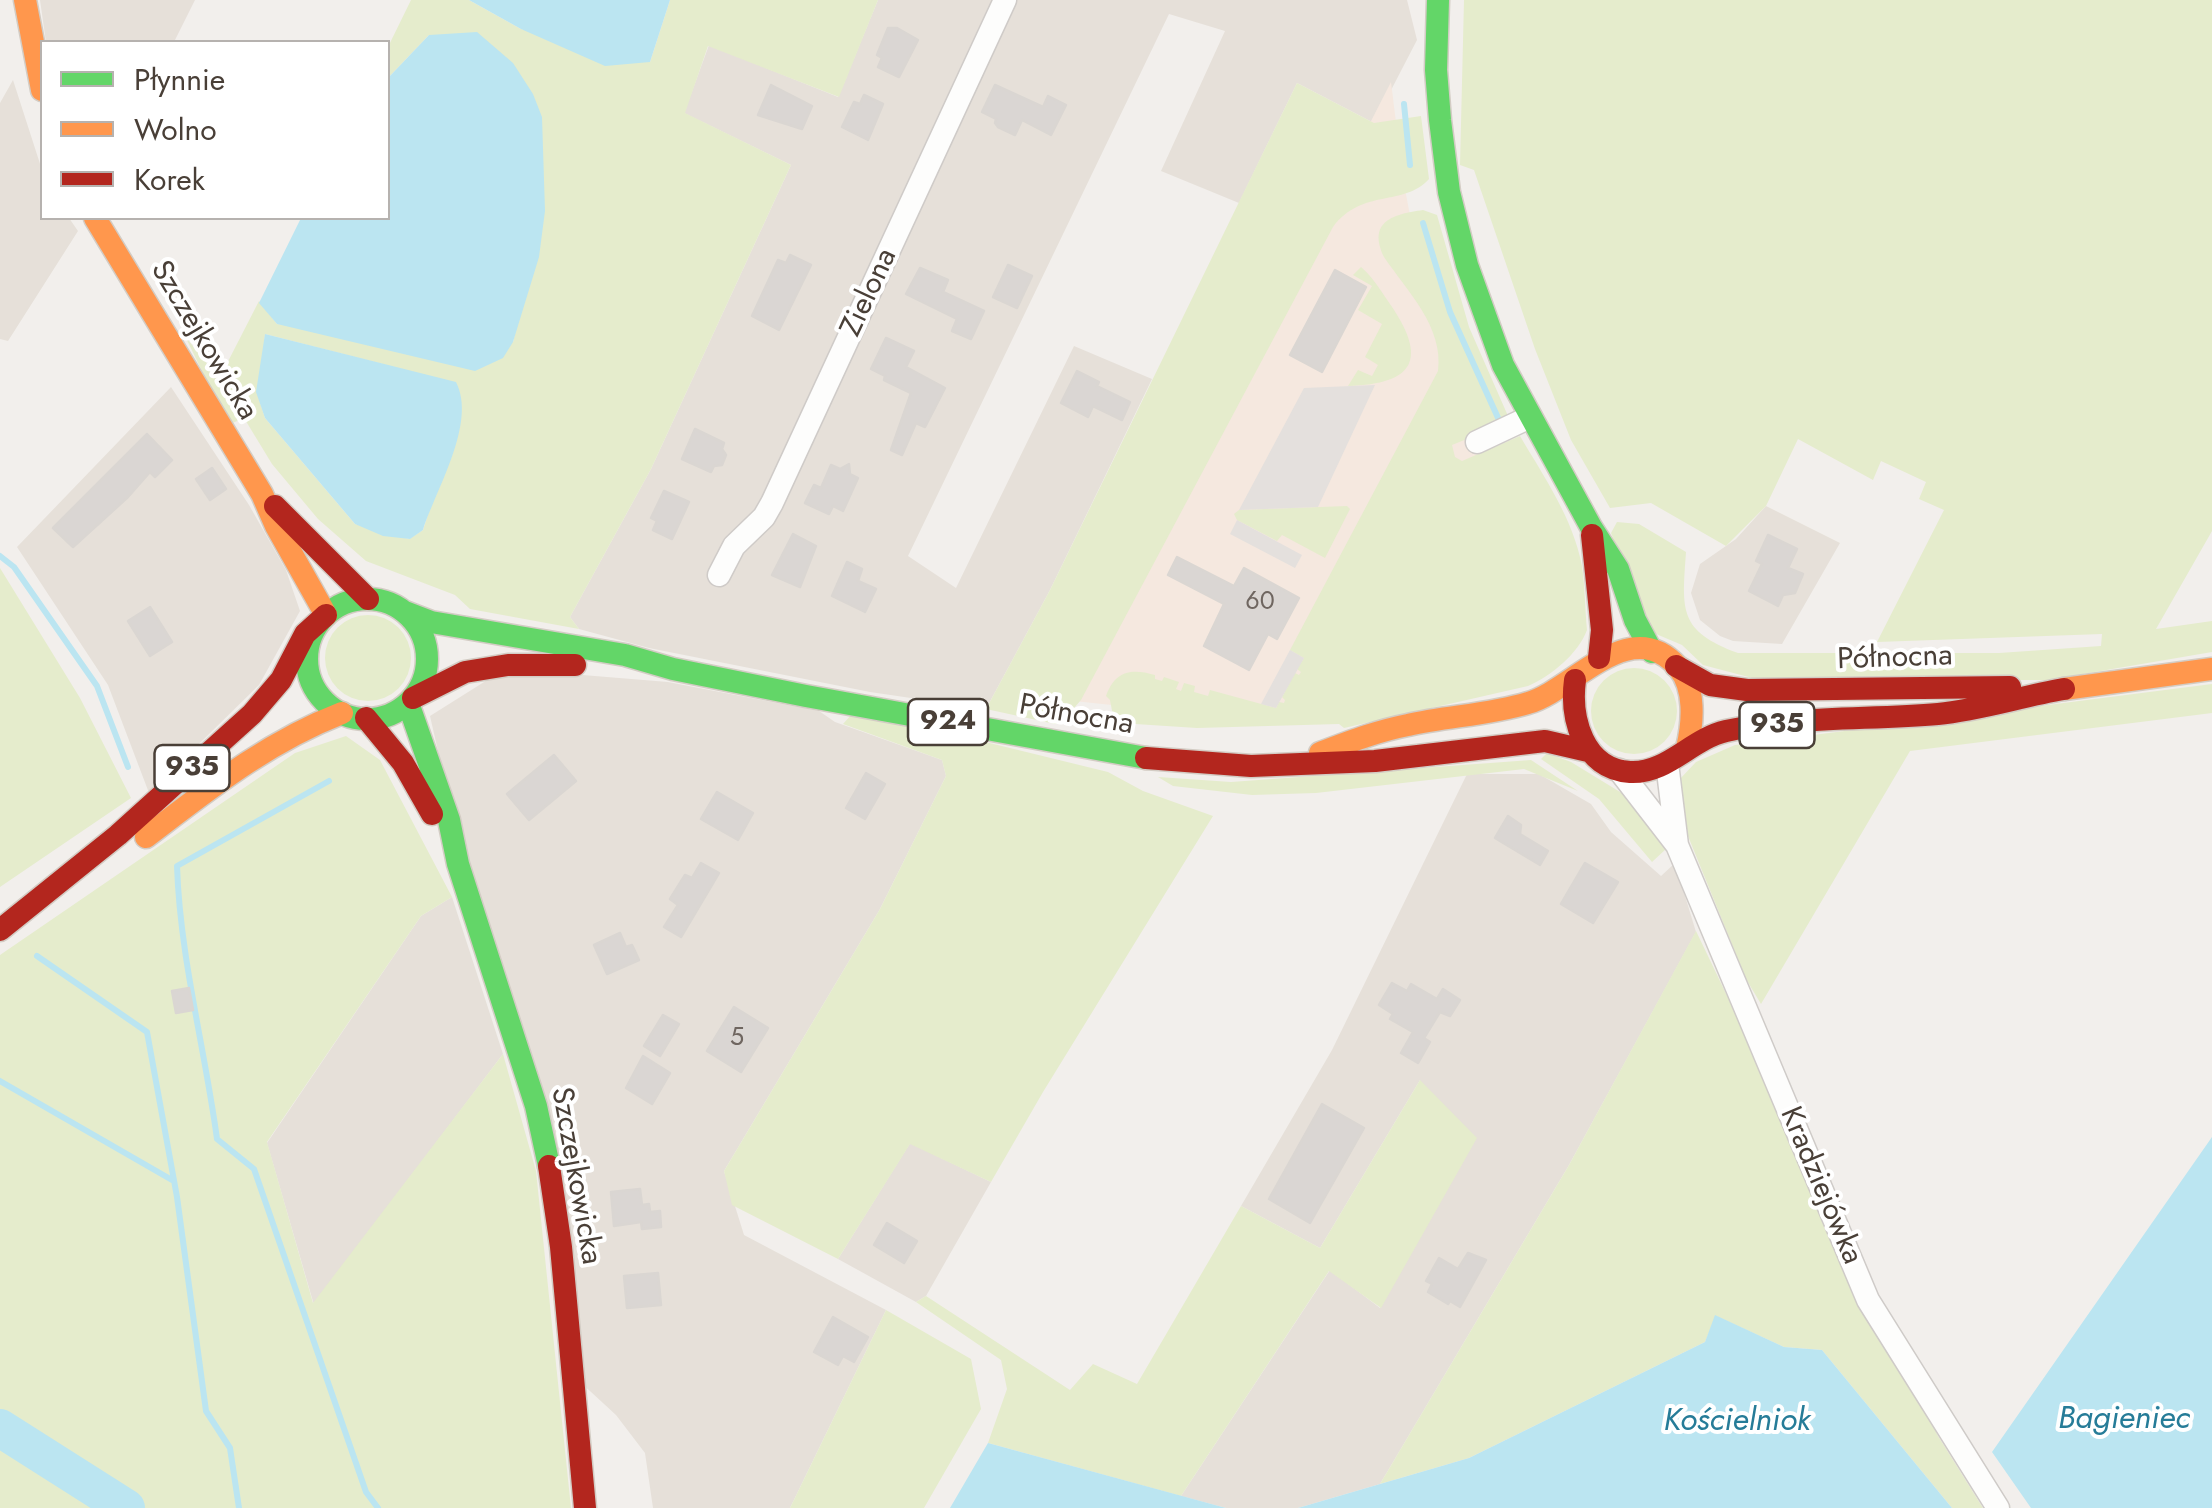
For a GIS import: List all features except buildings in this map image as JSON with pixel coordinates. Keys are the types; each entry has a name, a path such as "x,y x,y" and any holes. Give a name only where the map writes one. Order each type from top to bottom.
{"main road":[{"path":"25,0 40,79"},
{"path":"1438,0 1436,70 1440,120 1456,222 1467,264 1503,365 1618,569 1635,620 1652,652"},
{"name":"Szczejkowicka","path":"96,220 262,494 326,615"},
{"name":"Szczejkowicka","path":"262,494 368,599"},
{"path":"1591,527 1602,630 1599,658 1625,649 1652,652 1676,666 1684,677 1691,710 1687,748 1667,763 1647,771 1619,770"},
{"path":"366,718 342,713 320,695 308,669 312,636 326,615 341,604 368,599"},
{"name":"924","path":"368,599 388,602 405,612"},
{"path":"405,612 420,630 427,652 425,676 410,700"},
{"name":"Północna","path":"405,612 431,622 625,655 673,669 1098,753 1230,765 1376,761 1545,740 1588,751"},
{"name":"935","path":"0,930 118,835 252,714 281,680 305,634 326,615"},
{"name":"924","path":"1575,680 1599,658"},
{"name":"Północna","path":"410,700 465,672 508,664 673,669"},
{"name":"Północna","path":"1676,666 1710,685 1747,690 1828,691 1900,686 2061,689"},
{"name":"Północna","path":"1687,748 1706,736 1731,730 1871,716 1940,714 2061,689 2212,668"},
{"path":"1575,680 1574,712 1588,751"},
{"name":"Północna","path":"1295,763 1372,733 1532,702 1575,680"},
{"name":"Szczejkowicka","path":"410,700 449,820 458,864 529,1081 551,1176 584,1508"},
{"name":"924","path":"366,718 386,715 410,700"},
{"name":"935","path":"22,914 115,860 232,772 296,730 342,713"},
{"name":"Szczejkowicka","path":"366,718 403,763 458,864"},
{"name":"924","path":"1588,751 1598,761 1619,770"}],"street":[{"name":"Zielona","path":"719,575 734,546 764,517 772,503 1005,0"},
{"path":"1477,442 1530,417"},
{"name":"Kradziejówka","path":"1667,763 1677,845"},
{"name":"Kradziejówka","path":"1619,770 1677,845 1868,1300 1998,1508"}],"shaded area":[{"path":"40,0 195,0 175,40 46,40"},
{"path":"878,0 1407,0 1417,40 1374,123 1297,83 1239,203 1161,171 1225,31 1169,14 908,556 956,588 1074,346 1152,379 1050,590 986,709 870,692 649,648 579,629 570,617 651,469 791,165 684,113 709,45 838,97"},
{"path":"13,80 40,164 40,220 70,220 78,231 8,341 0,339 0,103"},
{"path":"1391,82 1414,236 1494,438 1346,696 1284,713 1159,710 1074,701"},
{"path":"1375,385 1318,507 1239,510 1304,388"},
{"path":"171,387 249,505 286,570 300,611 259,685 149,793 108,685 17,547"},
{"path":"1766,506 1840,543 1782,644 1733,641 1700,620 1691,593 1700,564 1736,539"},
{"path":"1237,520 1302,555 1295,568 1230,534"},
{"path":"1290,650 1304,658 1276,708 1261,704"},
{"path":"546,672 668,682 819,711 835,722 942,760 946,776 880,909 724,1171 744,1235 886,1310 790,1508 653,1508 645,1453 616,1415 578,1380 538,1105 452,812 430,716 492,677"},
{"path":"1467,774 1539,774 1591,804 1611,832 1661,876 1675,863 1696,932 1569,1165 1380,1484 1298,1508 1226,1508 1181,1496 1330,1270 1380,1308 1420,1080 1320,1248 1241,1206 1332,1050"},
{"path":"452,897 503,1054 314,1305 267,1143 421,916"},
{"path":"910,1143 991,1182 926,1296 916,1302 838,1259"}],"green space":[{"path":"411,0 469,0 521,29 650,62 670,0 878,0 839,97 708,46 685,113 791,165 651,469 570,617 579,629 470,609 455,595 366,561 318,519 272,464 244,418 228,425 185,336 219,379 259,301 277,324 513,342 521,309 429,35 390,76 390,43","holes":["265,334 456,383 435,492 423,530 409,539 355,524 265,418 259,399"]},
{"path":"1464,0 2212,0 2212,531 2156,629 2212,621 2212,652 2048,680 1760,680 1703,665 1682,645 1649,631 1611,533 1617,522 1639,524 1686,552 1684,589 1688,616 1704,636 1738,653 1999,653 2101,646 2102,634 1877,642 1944,510 1919,499 1926,482 1881,461 1873,480 1798,439 1766,506 1726,546 1651,503 1610,508 1571,440 1535,349 1474,170 1460,165"},
{"path":"1297,83 1374,123 1421,116 1429,179 1408,193 1357,207 1333,227 1081,700 1062,722 1055,724 986,709 1050,590"},
{"path":"1423,210 1437,215 1469,327 1508,416 1504,424 1452,445 1455,457 1462,461 1520,436 1557,498 1578,548 1587,630 1583,639 1563,663 1528,686 1344,728 1339,724 1197,728 1120,723 1106,696 1114,681 1131,672 1179,682 1176,689 1181,691 1184,683 1195,686 1194,692 1208,696 1210,690 1276,708 1279,702 1284,703 1282,697 1295,673 1301,672 1297,669 1304,658 1290,650 1438,371 1430,325 1384,257 1379,235 1381,227 1393,217"},
{"path":"1361,267 1402,323 1411,354 1401,374 1371,384 1348,386 1358,370 1372,376 1378,365 1365,357 1382,324 1358,310 1372,286 1353,275"},
{"path":"1347,506 1350,509 1325,558 1282,535 1277,541 1237,520 1234,514 1239,510"},
{"path":"0,568 80,698 131,798 0,887"},
{"path":"368,615 385,618 399,627 408,641 408,675 399,689 385,698 368,701 351,698 337,689 328,675 325,658 328,641 337,627 351,618"},
{"path":"1634,668 1664,681 1677,711 1664,741 1634,754 1604,741 1591,711 1604,681"},
{"path":"2212,684 2212,713 1910,751 1761,1004 1746,979 1688,836 1679,780 1696,762 1735,745"},
{"path":"851,715 965,737 1108,772 1143,791 1213,816 991,1182 910,1144 838,1259 732,1205 724,1171 880,909 946,776 942,760 843,724"},
{"path":"346,736 380,760 452,897 421,916 267,1142 313,1303 503,1054 536,1171 571,1508 0,1508 0,955 295,753"},
{"path":"1547,753 1571,762 1625,795 1666,849 1652,862 1599,799 1541,759"},
{"path":"1531,760 1578,791 1524,769 1316,793 1252,795 1173,786 1158,777 1231,782"},
{"path":"1696,931 1938,1436 1983,1508 1952,1508 1822,1350 1784,1347 1716,1316 1705,1342 1469,1458 1380,1484 1569,1165"},
{"path":"1420,1080 1477,1138 1381,1308 1329,1271 1181,1496 988,1443 1007,1389 1001,1360 916,1302 926,1296 1070,1390 1093,1364 1137,1384 1241,1206 1320,1248"},
{"path":"886,1310 971,1359 981,1409 924,1508 790,1508"}],"water":[{"path":"469,0 670,0 650,62 605,66 521,29"},
{"path":"477,32 513,63 542,117 545,211 539,257 513,342 503,358 475,371 277,324 259,303 300,220 390,220 390,76 429,35"},
{"path":"265,334 456,382 462,417 458,436 423,530 410,539 383,536 355,524 265,418 256,392"},
{"name":"Bagieniec","path":"2212,1137 2212,1508 2031,1508 1992,1452"},
{"name":"Kościelniok","path":"1715,1315 1784,1347 1822,1350 1952,1508 1298,1508 1469,1458 1705,1342"},
{"path":"988,1443 1226,1508 950,1508"}],"waterway":[{"path":"1404,104 1410,165"},
{"path":"1423,223 1450,312 1499,420"},
{"path":"0,556 14,567 97,686 128,767"},
{"path":"329,781 177,866 179,900 217,1139 254,1169 366,1492 378,1508"},
{"path":"37,956 147,1032 177,1197 206,1411 230,1448 239,1508"},
{"path":"0,1081 172,1180"},
{"path":"0,1428 126,1508"}],"traffic: fast":[{"path":"1438,0 1436,70 1440,120 1449,192 1467,265 1503,365 1618,569 1635,620 1652,652"},
{"path":"367,599 390,604 409,617 422,636 427,659 422,682 409,701 390,714 367,719 344,714 325,701 312,682 307,659 312,636 325,617 344,604 367,599"},
{"path":"405,612 431,622 625,655 673,669 806,696 1146,758"},
{"path":"408,703 449,820 458,864 536,1106 549,1166"}],"traffic: slow":[{"path":"25,0 40,79"},
{"path":"96,220 262,494 326,615"},
{"path":"1320,753 1397,727 1528,703 1602,660 1640,648 1659,653 1684,675 1692,706 1687,748"},
{"path":"2064,689 2212,669"},
{"path":"146,837 264,752 342,713"}],"traffic: jam":[{"path":"275,506 368,599"},
{"path":"1592,535 1602,630 1599,658"},
{"path":"0,930 118,835 252,714 281,680 305,634 326,615"},
{"path":"413,698 465,672 508,665 575,665"},
{"path":"1676,666 1710,685 1747,690 2010,687"},
{"path":"1575,680 1575,710 1583,739 1601,762 1630,772 1656,768 1713,735 1752,726 1954,712 2064,689"},
{"path":"366,718 403,763 432,814"},
{"path":"1146,758 1251,766 1375,761 1545,741 1588,751"},
{"path":"549,1166 561,1247 585,1508"}]}
